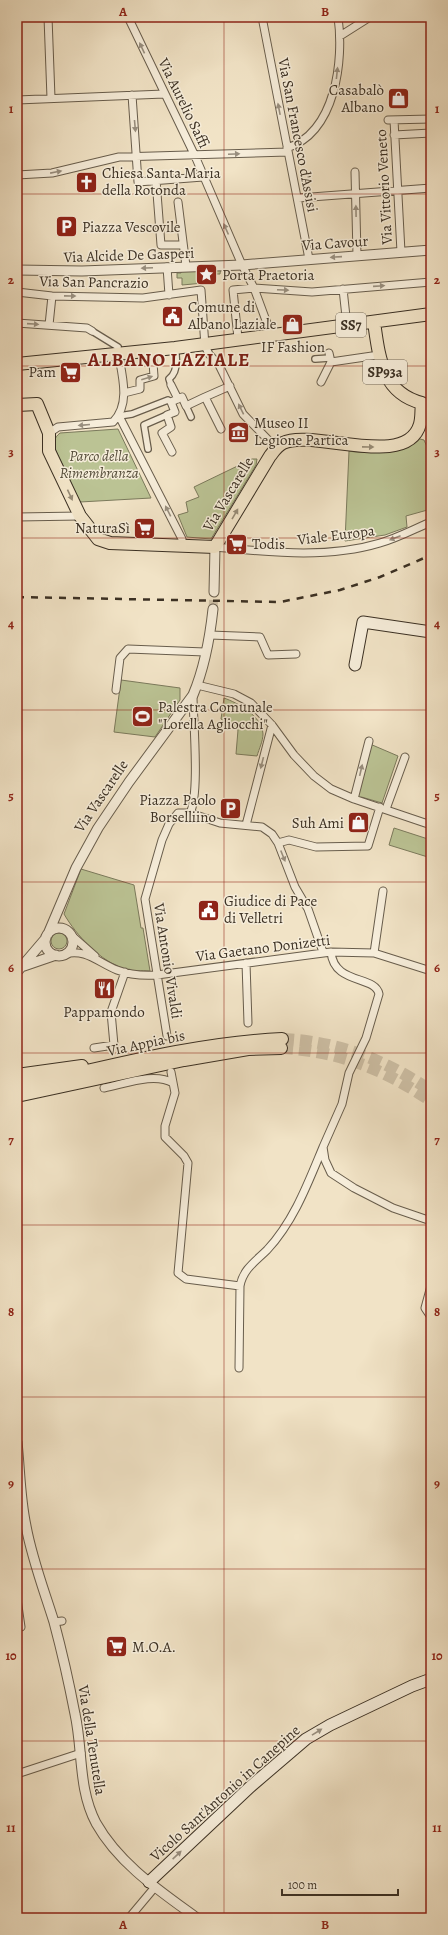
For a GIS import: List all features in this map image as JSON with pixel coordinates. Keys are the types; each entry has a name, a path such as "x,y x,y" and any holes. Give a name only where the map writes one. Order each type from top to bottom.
{"main road":[{"name":"SS7","path":"17,364 118,350 175,348 238,338 347,326 431,314"},
{"name":"SP93a","path":"374,322 379,355 385,373 392,386 406,397 426,404"},
{"path":"17,405 37,404 49,433 49,451 80,516 98,539 110,543 215,547"},
{"path":"276,448 284,443 297,440 311,440 370,447 398,444 409,438 418,430 426,404"},
{"name":"Via Vascarelle","path":"215,547 254,480 276,448"},
{"path":"355,665 363,622 431,632"},
{"name":"Via Appia bis","path":"17,1087 127,1063 248,1049 282,1043"},
{"name":"Via Appia bis","path":"17,1096 184,1056"},
{"path":"17,1075 80,1066 127,1063"},
{"name":"Vicolo Sant'Antonio in Canepine","path":"152,1884 250,1787 306,1740 330,1725 412,1686 431,1679"}],"street":[{"name":"Via Aurelio Saffi","path":"128,17 195,156 242,265 254,288 272,334"},
{"name":"Via San Francesco d'Assisi","path":"262,17 309,259"},
{"path":"17,174 52,173 119,157 195,156 288,150 310,134 321,120 329,105 336,81 340,36 338,17"},
{"path":"340,36 370,17"},
{"path":"49,18 51,98"},
{"path":"17,100 164,94"},
{"path":"132,95 138,182 203,177"},
{"name":"Via Vittorio Veneto","path":"401,252 394,135 391,120 431,118"},
{"path":"394,135 431,132"},
{"path":"355,172 357,255"},
{"path":"156,180 161,245 183,245"},
{"path":"298,198 431,188"},
{"path":"178,202 186,266"},
{"name":"Via Cavour","path":"242,265 431,250"},
{"name":"Via Alcide De Gasperi","path":"17,270 82,271 242,265"},
{"path":"167,267 169,295"},
{"path":"238,338 233,290 254,288 312,292 431,282"},
{"path":"343,289 347,326"},
{"name":"Via San Pancrazio","path":"17,292 52,296 143,298 201,290 207,343"},
{"path":"49,325 52,296"},
{"path":"17,323 87,328 118,350 124,393 122,409 119,416 113,422 58,427 49,433"},
{"path":"207,343 209,354 219,365 243,414 276,448"},
{"path":"175,348 177,361 173,376 169,379 178,399"},
{"path":"124,393 140,389 140,380 154,376 152,350"},
{"path":"315,360 379,355"},
{"path":"321,382 330,358"},
{"path":"186,406 230,386"},
{"path":"119,416 132,414 168,400 171,402 182,397 191,417"},
{"path":"205,397 221,429"},
{"path":"148,449 144,425 175,412 171,402"},
{"path":"167,415 171,427 162,433 172,452"},
{"path":"119,416 182,539 182,546"},
{"path":"17,516 80,516"},
{"name":"Viale Europa","path":"215,547 308,554 353,549 395,538 431,522"},
{"name":"Via Vascarelle","path":"214,592 215,547"},
{"name":"Via Vascarelle","path":"20,969 47,936 82,856 101,824 129,782 193,695 210,635 213,609"},
{"path":"210,635 260,637 268,654 296,654"},
{"path":"116,690 120,658 123,652 128,649 205,652"},
{"path":"197,685 244,698 258,709 294,755 314,776 331,789 354,799 431,825"},
{"path":"193,695 194,798 190,813 217,822 265,828 272,834 278,843 294,887 308,909 323,952"},
{"path":"246,825 272,725"},
{"path":"354,799 369,741"},
{"path":"278,843 289,840 316,847 368,846 405,757"},
{"name":"Via Antonio Vivaldi","path":"167,1036 145,908 145,895 157,854 167,828 178,813 190,813"},
{"path":"374,953 383,891"},
{"name":"Via Vascarelle","path":"65,895 60,917 67,931"},
{"path":"17,976 20,969 61,954 72,944 67,931 54,929 47,936 46,947 49,951 61,954"},
{"name":"Via Gaetano Donizetti","path":"67,931 100,961"},
{"name":"Via Gaetano Donizetti","path":"61,954 79,952 125,972 141,976 323,952 374,953 431,971"},
{"path":"239,1368 240,1286 245,1272 268,1249 289,1221 342,1104 348,1073 366,1038 379,997 378,991 375,987 336,968 331,952"},
{"path":"246,963 248,1023"},
{"path":"94,1048 114,1045 111,1012 125,972"},
{"path":"172,1072 174,1096 165,1126 165,1137 184,1156 188,1163 178,1273 186,1279 240,1286"},
{"path":"104,1088 155,1078 166,1079 173,1083"},
{"path":"323,1147 328,1169 338,1179 384,1204 413,1216 431,1221"},
{"path":"431,1286 424,1305 425,1311 431,1317"},
{"path":"17,1442 19,1503"},
{"name":"Via della Tenutella","path":"19,1503 31,1550 58,1622 75,1714 88,1806 100,1829 121,1856 152,1884 197,1918"},
{"path":"17,1599 22,1627"},
{"path":"17,1774 81,1753"},
{"path":"129,1918 152,1884"}],"green space":[{"path":"221,266 220,274 214,274 215,282 182,285 182,278 177,278 177,273 181,273 181,269"},
{"name":"Parco della Rimembranza","path":"118,429 151,498 80,502 55,449 55,438 60,433"},
{"path":"416,438 424,440 428,449 431,451 431,509 406,516 407,527 385,535 345,541 349,451 375,451"},
{"path":"252,459 257,459 256,465 211,539 187,537 178,515 188,512 186,502 199,497 194,487"},
{"name":"Palestra Comunale \"Lorella Agliocchi\"","path":"121,680 180,688 180,700 155,737 114,732"},
{"path":"224,698 236,703 248,711 254,716 262,727 262,742 257,756 236,754 238,730 221,719"},
{"path":"370,744 398,756 382,803 358,796"},
{"path":"394,828 431,840 431,858 389,845"},
{"path":"81,869 134,885 150,971 128,970 107,960 82,939 69,922 64,914"},
{"path":"59,933 66,938 67,941 62,948 59,949 52,944 51,941 56,934"}],"tunnel":[{"path":"213,609 214,592"},
{"path":"282,1039 322,1044 360,1054 379,1061 431,1091"},
{"path":"281,1048 322,1053 360,1064 396,1080 431,1101"}],"railway":[{"path":"17,597 280,602 340,590 380,577 431,555"}],"place":[{"name":"Casabalò Albano","path":"399,99"},
{"name":"Chiesa Santa Maria della Rotonda","path":"87,182"},
{"name":"Piazza Vescovile","path":"67,227"},
{"name":"Porta Praetoria","path":"206,275"},
{"name":"Comune di Albano Laziale","path":"173,316"},
{"name":"IF Fashion","path":"293,324"},
{"name":"Pam","path":"71,372"},
{"name":"Museo II Legione Partica","path":"238,432"},
{"name":"NaturaSì","path":"145,528"},
{"name":"Todis","path":"237,544"},
{"name":"Palestra Comunale \"Lorella Agliocchi\"","path":"143,716"},
{"name":"Piazza Paolo Borselliino","path":"231,809"},
{"name":"Suh Ami","path":"359,823"},
{"name":"Giudice di Pace di Velletri","path":"209,910"},
{"name":"Pappamondo","path":"104,989"},
{"name":"M.O.A.","path":"117,1647"}],"district":[{"name":"ALBANO LAZIALE","path":"169,360"}]}
